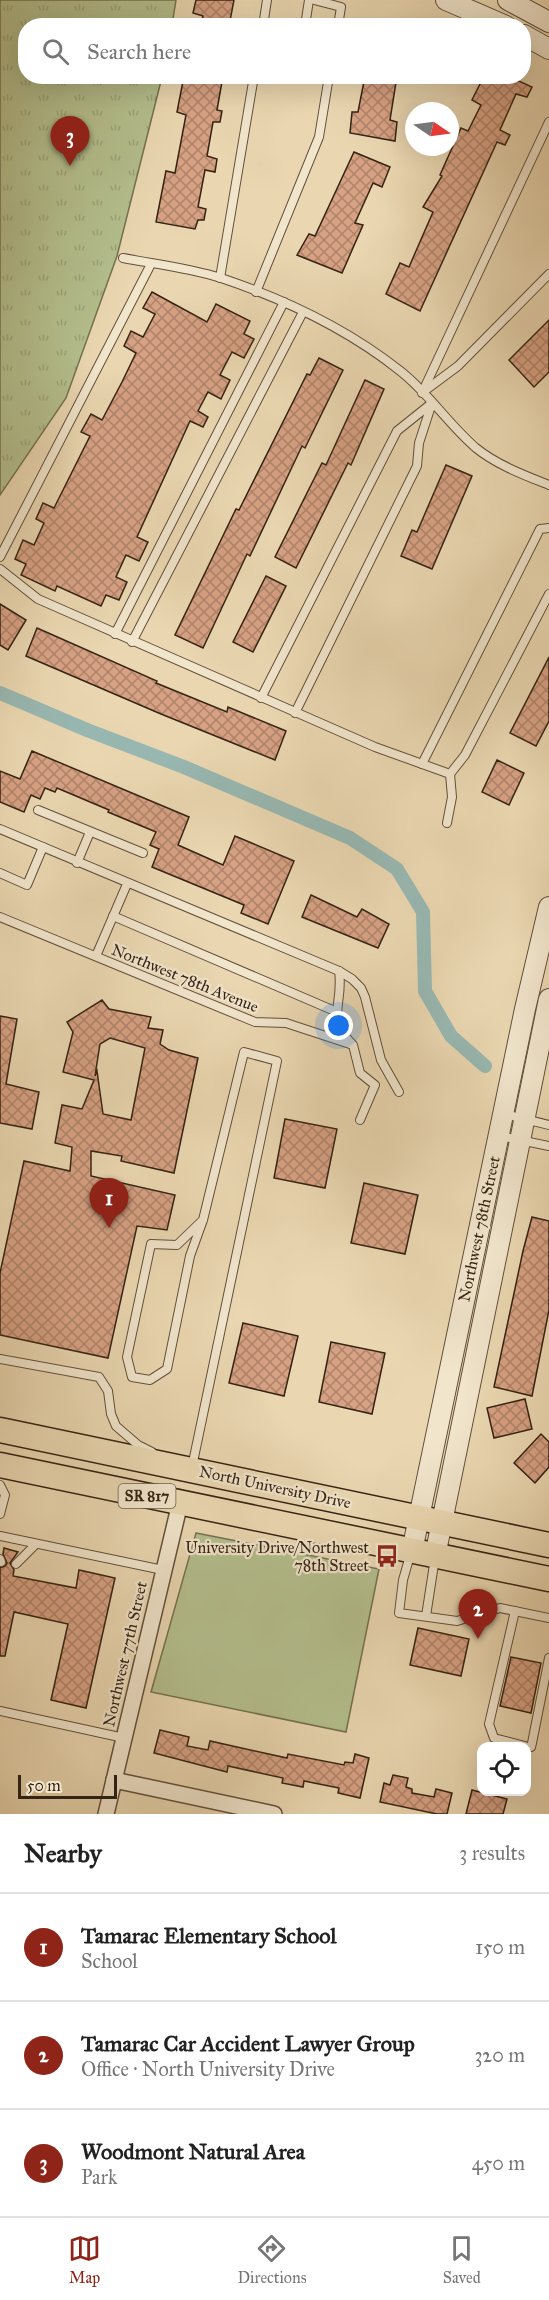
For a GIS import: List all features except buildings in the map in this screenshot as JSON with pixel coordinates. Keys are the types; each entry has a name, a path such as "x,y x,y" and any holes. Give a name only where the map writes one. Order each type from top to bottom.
{"main road":[{"name":"North University Drive","path":"0,1430 549,1545"},
{"path":"1,1475 10,1460 28,1451 69,1445"},
{"name":"North University Drive","path":"1,1475 180,1503 549,1579"}],"street":[{"path":"447,0 488,18"},
{"path":"508,0 549,22"},
{"path":"531,39 549,49"},
{"name":"Northwest 78th Street","path":"412,1551 503,1114 549,907"},
{"name":"Northwest 78th Street","path":"435,1556 549,999"},
{"name":"Northwest 77th Street","path":"106,1814 180,1503"},
{"path":"114,1780 274,1814"}],"lane":[{"path":"264,18 267,0"},
{"path":"306,18 309,0"},
{"path":"314,0 341,7 339,18"},
{"path":"220,278 253,84"},
{"path":"256,292 319,137 328,84"},
{"path":"422,393 549,122"},
{"path":"123,258 220,278 284,302 303,312 364,345 401,371 478,449 514,471 549,485"},
{"path":"0,558 151,264"},
{"path":"422,393 458,366 549,274"},
{"path":"115,634 284,302"},
{"path":"132,642 303,312"},
{"path":"261,698 397,431 432,403"},
{"path":"295,712 417,466 419,443 432,403"},
{"path":"422,764 540,529 549,528"},
{"path":"0,569 38,599 132,642 375,747 450,774"},
{"path":"447,823 452,797 450,774 465,755 549,594"},
{"path":"38,810 143,854"},
{"path":"0,829 339,971 352,979 361,988 381,1060 399,1092"},
{"path":"77,863 90,832"},
{"path":"0,873 27,885 44,847"},
{"path":"96,956 127,884"},
{"path":"113,916 337,1012"},
{"name":"Northwest 78th Avenue","path":"0,917 255,1022 286,1023 353,1045"},
{"path":"339,971 341,991 336,1023 353,1045 360,1073 375,1085 360,1120"},
{"path":"191,1470 278,1061 244,1052 203,1220 190,1256 167,1370 150,1380 132,1377 127,1357 151,1244 177,1245 203,1220"},
{"path":"503,1114 549,1125"},
{"path":"499,1136 549,1146"},
{"path":"0,1359 99,1377 108,1391 111,1414 116,1426 138,1445 152,1452 162,1464"},
{"path":"0,1514 5,1495 1,1475"},
{"path":"0,1536 164,1570"},
{"path":"16,1564 36,1544"},
{"path":"412,1551 403,1580 399,1613 457,1621 500,1608 549,1618"},
{"path":"426,1616 435,1556"},
{"path":"508,1742 494,1738 489,1724 515,1611"},
{"path":"531,1747 549,1658"},
{"path":"0,1711 124,1737"}],"green space":[{"path":"0,0 176,0 173,18 18,18 18,84 160,84 117,256 66,398 0,495"},
{"path":"196,1533 379,1569 346,1732 151,1692"}],"waterway":[{"path":"0,693 87,730 184,767 350,838 397,869 423,912 425,991 451,1036 485,1066"}],"place":[{"name":"Woodmont Natural Area","path":"70,166"},
{"name":"Tamarac Elementary School","path":"109,1228"},
{"name":"University Drive/Northwest 78th Street","path":"387,1556"},
{"name":"Tamarac Car Accident Lawyer Group","path":"478,1639"}]}
